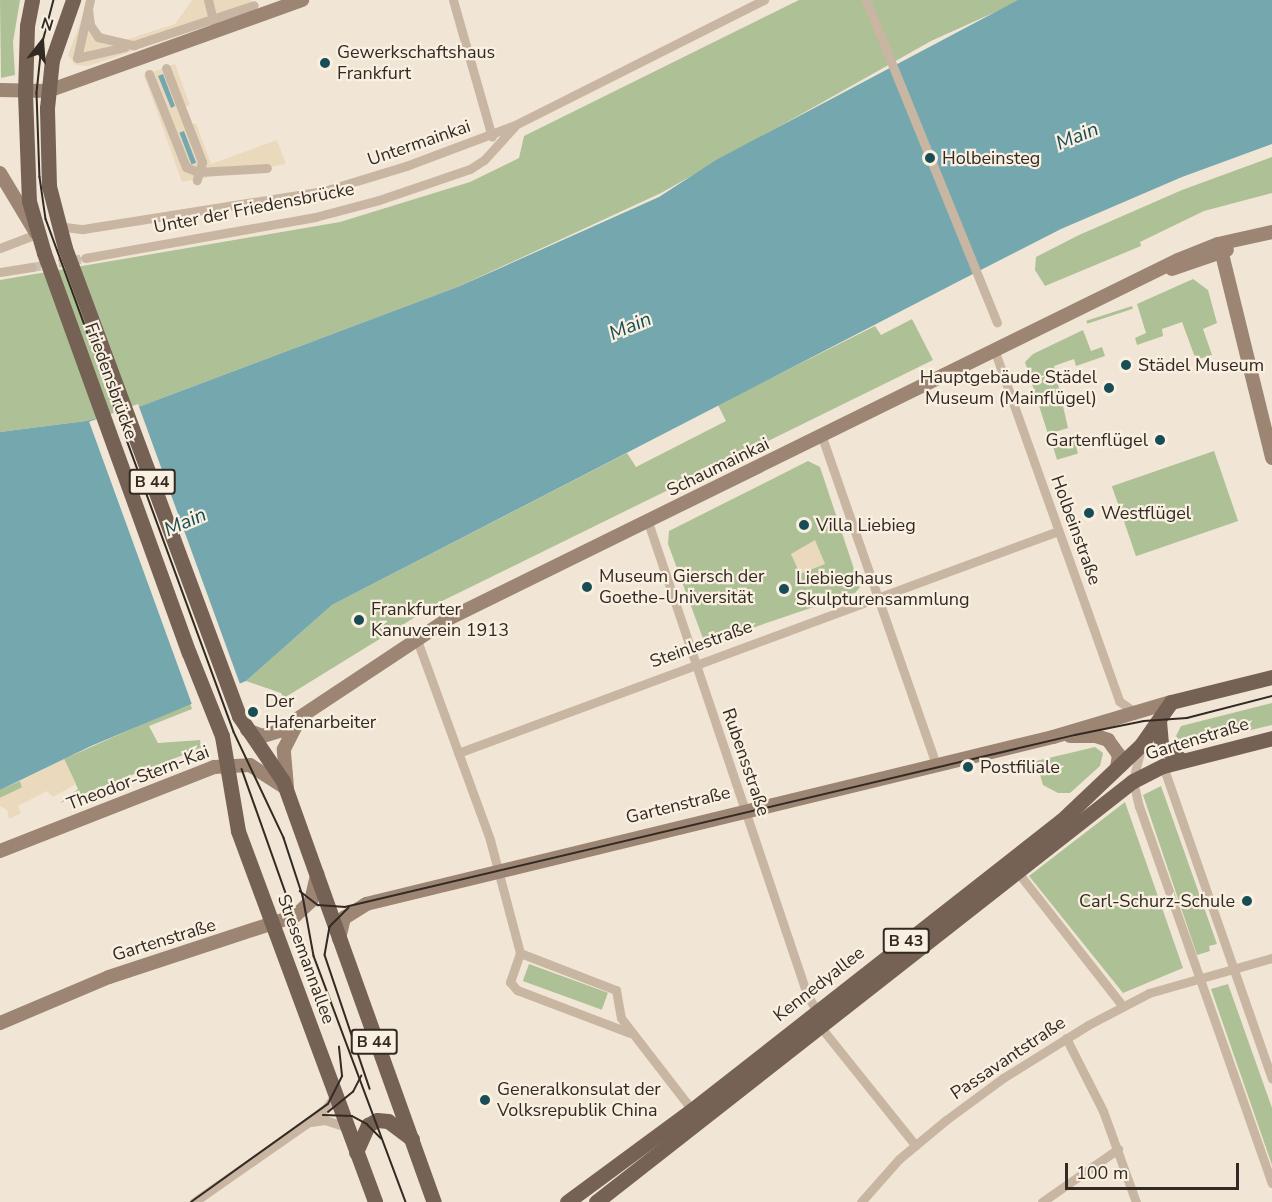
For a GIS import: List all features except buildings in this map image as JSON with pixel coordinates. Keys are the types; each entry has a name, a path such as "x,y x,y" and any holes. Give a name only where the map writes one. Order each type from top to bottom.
{"main road":[{"name":"B 44","path":"32,0 27,26 25,93 28,201 36,234"},
{"name":"B 44","path":"57,226 49,186 48,91 51,60 73,0"},
{"name":"Friedensbrücke","path":"57,226 242,722"},
{"name":"Friedensbrücke","path":"36,234 218,725"},
{"name":"Gartenstraße","path":"1117,767 1141,745 1164,713 1272,676"},
{"path":"1164,713 1161,746 1182,760"},
{"name":"Stresemannallee","path":"242,722 276,768 287,791 434,1202"},
{"name":"Stresemannallee","path":"218,725 227,765 234,818 375,1202"},
{"name":"Gartenstraße","path":"1107,799 1133,781 1163,766 1272,738"},
{"name":"Kennedyallee","path":"596,1202 1062,820 1117,767"},
{"name":"Kennedyallee","path":"567,1202 818,1018 1107,799"},
{"path":"356,1152 368,1125 377,1120 388,1121 412,1139"}],"street":[{"path":"208,0 214,21"},
{"path":"0,90 25,93 48,91 302,0"},
{"path":"453,0 495,148"},
{"name":"Untermainkai","path":"57,226 83,229 324,191 413,164 515,125 764,0"},
{"path":"866,0 997,322"},
{"path":"89,4 77,58 134,45 214,21 254,5"},
{"path":"89,4 90,26 98,37 134,45"},
{"path":"166,68 202,162 213,170"},
{"path":"150,74 186,167 198,176"},
{"path":"168,123 186,116"},
{"name":"Unter der Friedensbrücke","path":"85,258 347,209 453,176 477,165 515,125"},
{"path":"198,176 202,162"},
{"path":"198,176 213,170 267,168"},
{"path":"0,173 36,234 0,248"},
{"name":"Schaumainkai","path":"242,722 254,735 268,736 301,720 417,640 471,607 1218,243 1235,242 1272,232"},
{"path":"1235,242 1222,254 1272,456"},
{"name":"Schaumainkai","path":"1164,270 1222,254"},
{"path":"0,272 32,267"},
{"name":"Holbeinstraße","path":"995,352 1119,701 1135,712"},
{"path":"822,437 936,764"},
{"name":"Rubensstraße","path":"648,522 807,995 818,1018 915,1145"},
{"name":"Steinlestraße","path":"458,753 694,663 1058,531"},
{"path":"417,640 498,869 520,953 510,982 517,990 633,1033"},
{"name":"Gartenstraße","path":"340,943 340,925 356,907 498,869 744,809 1053,737 1135,712 1164,713"},
{"name":"Schaumainkai","path":"285,744 301,720"},
{"name":"Gartenstraße","path":"1053,737 1101,737 1119,755 1117,767"},
{"name":"Stresemannallee","path":"285,744 287,791"},
{"name":"Gartenstraße","path":"1133,781 1141,745"},
{"name":"Theodor-Stern-Kai","path":"0,851 142,792 227,765 255,767 287,791"},
{"path":"1163,766 1272,1079"},
{"path":"1133,781 1198,977 1272,1183"},
{"path":"1016,870 1122,1005"},
{"name":"Gartenstraße","path":"0,1023 109,977 272,925 305,909 312,897 317,874"},
{"path":"520,953 612,987 618,993 621,1018 692,1110"},
{"path":"1198,977 1272,958"},
{"name":"Passavantstraße","path":"861,1202 915,1145 982,1093 1066,1038 1122,1005 1198,977"},
{"path":"1066,1038 1091,1085 1118,1149 1136,1202"},
{"path":"194,1202 306,1124 326,1108 336,1094"},
{"path":"306,1124 325,1120 347,1127"},
{"path":"1042,1202 1118,1149"}],"green space":[{"path":"0,0 20,0 13,42 15,75 1,78"},
{"path":"799,0 1022,0 931,41 661,193 460,286 141,406 86,421 0,432 0,280 340,222 470,182 519,158 524,136"},
{"path":"1272,157 1272,193 1204,211 1140,242 1141,246 1045,286 1035,270 1036,257 1079,235 1182,190"},
{"path":"1193,279 1208,290 1217,323 1203,329 1212,355 1196,360 1182,322 1162,329 1163,336 1137,345 1135,338 1146,333 1137,304"},
{"path":"1132,306 1133,309 1087,324 1086,321"},
{"path":"912,319 933,360 438,603 284,698 281,693 246,681 332,605 627,453 636,467 726,421 718,405 875,326 881,335"},
{"path":"1083,330 1091,351 1102,347 1105,356 1076,366 1074,359 1054,366 1068,428 1048,434 1025,362 1033,354"},
{"path":"1074,440 1078,453 1057,460 1053,446"},
{"path":"1214,451 1238,521 1136,556 1112,486"},
{"path":"808,461 820,467 860,587 855,593 705,644 668,544 669,531"},
{"path":"190,703 192,709 149,726 158,743 200,740 201,748 60,803 78,789 64,759"},
{"path":"1272,703 1272,725 1188,745 1175,738 1181,726"},
{"path":"1095,747 1103,753 1100,766 1070,793 1058,793 1043,785 1036,761"},
{"path":"20,781 23,787 0,798 0,790"},
{"path":"1161,786 1217,944 1209,946 1210,951 1197,955 1143,795"},
{"path":"1125,802 1183,968 1123,993 1029,876"},
{"path":"529,964 608,993 602,1010 523,981"},
{"path":"1228,984 1272,1108 1272,1165 1211,989"}],"shaded area":[{"path":"192,0 251,0 256,10 88,66 75,65 68,55 85,10 102,33 122,41 175,24"},
{"path":"175,64 190,105 184,107 190,125 196,123 211,164 277,140 286,164 182,182 144,75"},
{"path":"815,540 825,564 800,574 791,554"},
{"path":"64,759 76,784 53,797 47,791 18,806 21,813 9,819 7,810 0,806 0,798 22,788 20,781"}],"water":[{"name":"Main","path":"1018,0 1272,0 1272,144 1182,177 1061,229 332,605 246,681 91,746 0,790 0,432 86,421 141,406 460,286 659,197 716,160"},
{"path":"163,74 175,106 171,108 158,76"},
{"path":"184,131 196,163 192,165 179,133"}],"pier":[{"path":"138,404 241,687 192,705 89,422"}],"tunnel":[{"path":"32,267 85,258"}],"tram line":[{"path":"54,0 42,46 37,93 40,177 46,219 234,732 284,838 303,896 314,956 406,1202"},
{"path":"300,891 318,905 345,907 1075,735 1144,721 1187,718 1272,696"},
{"path":"242,769 306,950"},
{"path":"349,908 330,927 325,955 370,1089"},
{"path":"191,1202 328,1104 342,1076 339,1047"},
{"path":"328,1112 353,1092 361,1076"},
{"path":"323,1115 352,1116 367,1124 381,1138"}],"place":[{"name":"Gewerkschaftshaus Frankfurt","path":"325,63"},
{"name":"Holbeinsteg","path":"930,158"},
{"name":"Städel Museum","path":"1126,365"},
{"name":"Hauptgebäude Städel Museum (Mainflügel)","path":"1109,388"},
{"name":"Gartenflügel","path":"1160,440"},
{"name":"Westflügel","path":"1089,513"},
{"name":"Villa Liebieg","path":"804,525"},
{"name":"Museum Giersch der Goethe-Universität","path":"587,587"},
{"name":"Liebieghaus Skulpturensammlung","path":"784,589"},
{"name":"Frankfurter Kanuverein 1913","path":"359,620"},
{"name":"Der Hafenarbeiter","path":"253,712"},
{"name":"Postfiliale","path":"968,767"},
{"name":"Carl-Schurz-Schule","path":"1247,901"},
{"name":"Generalkonsulat der Volksrepublik China","path":"485,1100"}]}
